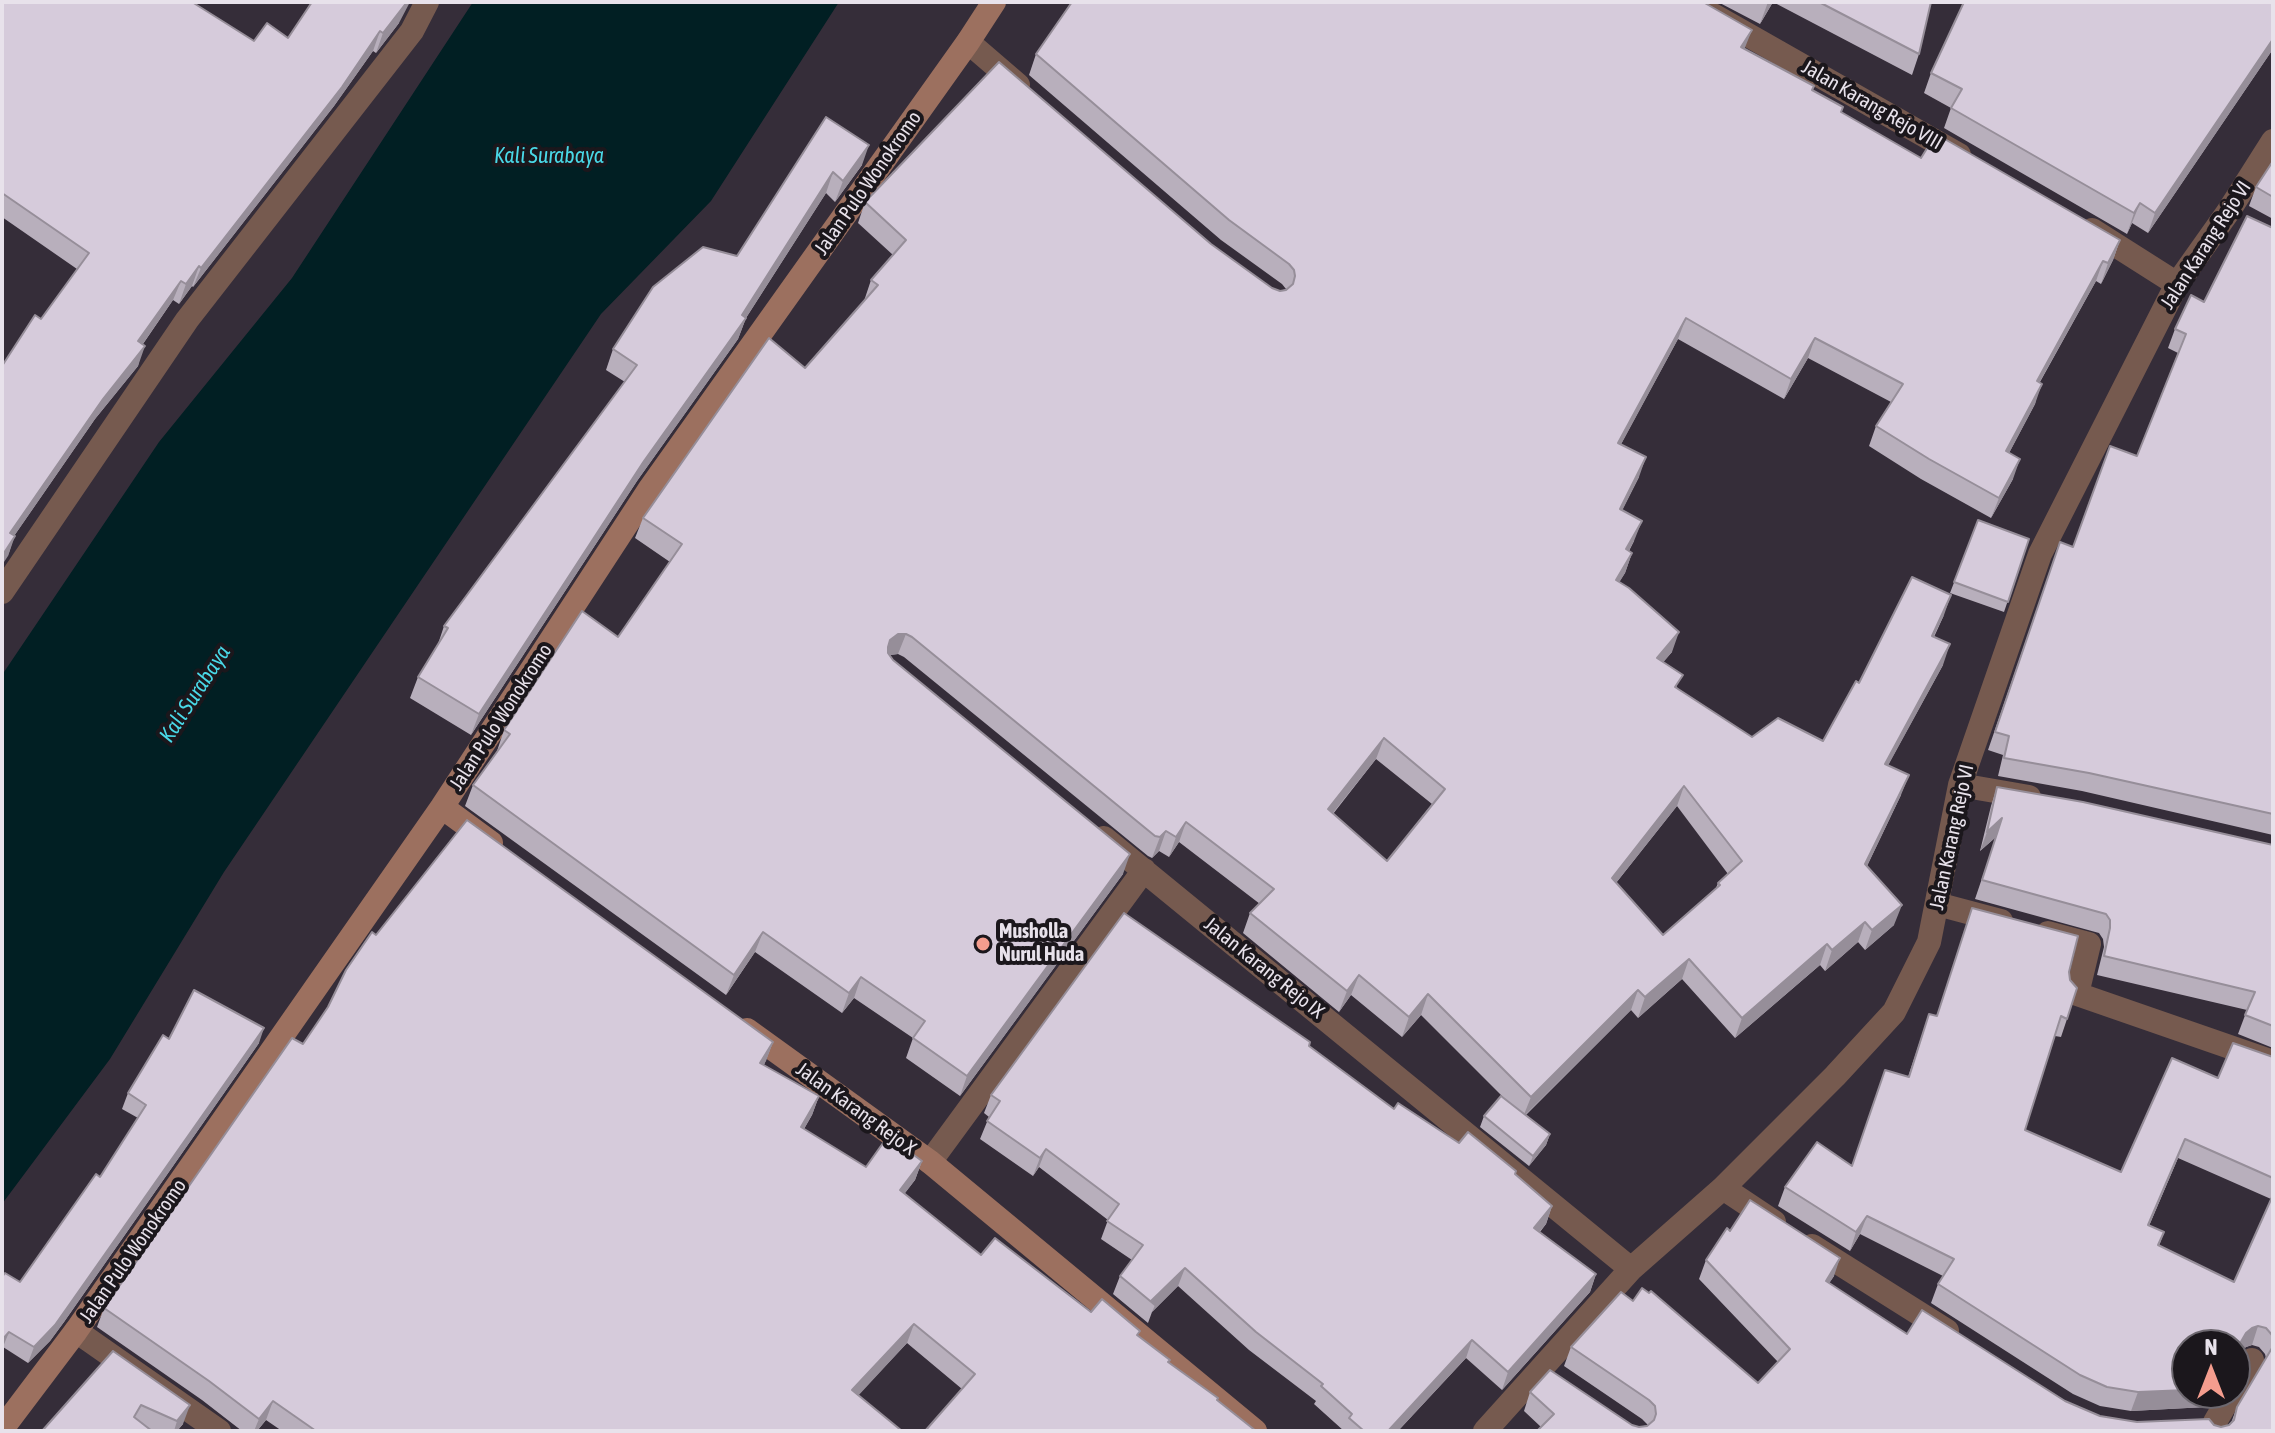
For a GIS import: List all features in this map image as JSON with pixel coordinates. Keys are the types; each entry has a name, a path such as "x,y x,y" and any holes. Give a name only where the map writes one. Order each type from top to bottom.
{"main road":[{"name":"Jalan Pulo Wonokromo","path":"2,1429 76,1331 442,807 649,490 994,2"},
{"path":"442,807 506,854"},
{"name":"Jalan Karang Rejo X","path":"724,1013 930,1162 1255,1431"}],"street":[{"path":"2,592 187,320 412,31 427,2"},
{"name":"Jalan Karang Rejo VIII","path":"1690,2 1979,166"},
{"path":"968,42 1034,99"},
{"name":"Jalan Karang Rejo VI","path":"1485,1431 1631,1269 1723,1188 1894,1012 1929,942 1960,785 2040,554 2177,284 2273,141"},
{"path":"2228,212 2251,223"},
{"path":"2075,221 2177,284"},
{"path":"1960,785 2049,801"},
{"name":"Jalan Karang Rejo IX","path":"1082,820 1631,1269"},
{"path":"930,1162 1144,870"},
{"path":"1937,904 2089,944 2077,994 2273,1062"},
{"path":"1723,1188 1962,1341"},
{"path":"76,1331 219,1431"},
{"path":"1540,1368 1564,1384"},
{"path":"2187,1423 2215,1426"}],"water":[{"name":"Kali Surabaya","path":"473,2 839,2 711,201 601,314 224,872 110,1059 2,1204 2,675 159,442 292,278"}],"building":[{"path":"2,2 192,2 254,41 267,23 288,38 312,2 407,2 383,33 380,31 342,87 201,268 199,266 186,284 181,281 138,341 145,346 103,399 10,533 15,536 2,556 2,366 35,315 41,319 89,253 2,193"},
{"path":"1072,2 1703,2 1752,30 1741,47 1814,86 1812,90 1843,107 1841,112 1921,158 1936,134 2120,240 2108,263 2103,261 2037,381 2042,384 2006,451 2020,459 1999,498 1876,426 1903,384 1815,338 1791,379 1686,318 1618,443 1646,457 1620,509 1642,521 1626,549 1632,553 1616,580 1679,632 1657,658 1683,675 1675,687 1752,737 1778,718 1823,741 1856,681 1859,683 1912,577 1951,595 1932,636 1950,644 1885,764 1909,775 1865,864 1902,905 1872,930 1865,922 1832,950 1827,944 1742,1018 1689,959 1645,997 1638,990 1531,1097 1428,994 1409,1017 1359,975 1347,991 1250,913 1274,889 1186,822 1176,837 1166,831 1160,837 1155,836 912,637 898,634 890,640 888,647 893,660 1130,854 967,1076 913,1038 925,1021 861,977 849,993 763,932 734,975 473,785 510,734 504,730 582,611 618,637 682,544 643,518 769,338 805,368 878,285 871,280 906,240 865,202 999,62 1211,244 1272,288 1286,290 1293,284 1294,270 1289,264 1229,220 1036,54","holes":["1384,738 1445,789 1387,861 1328,809","1684,786 1742,861 1718,883 1720,885 1663,935 1612,878"]},
{"path":"1819,2 1931,2 1919,54"},
{"path":"1964,2 2273,2 2273,39 2155,213 2140,203 2134,213 1951,108 1962,89 1931,73"},
{"path":"826,117 869,145 843,181 833,172 742,315 746,318 644,461 479,714 418,677 448,628 444,626 637,365 613,349 653,287 703,247 737,256"},
{"path":"2273,161 2273,197 2256,187"},
{"path":"2247,216 2273,228 2273,814 2089,773 2004,758 2009,736 1995,732 2060,542 2073,547 2110,446 2137,456 2186,334 2175,329 2191,295 2204,302"},
{"path":"1978,520 2029,539 2008,602 1954,582"},
{"path":"1997,787 2083,802 2273,845 2273,1026 2245,1015 2255,992 2104,956 2110,928 2106,914 1982,880 2002,818 1987,832"},
{"path":"467,820 773,1042 760,1063 819,1096 801,1127 866,1167 888,1136 922,1161 900,1190 981,1255 995,1238 1091,1312 1102,1299 1140,1331 1137,1335 1170,1360 1168,1362 1218,1398 1256,1431 925,1431 975,1374 914,1324 852,1390 902,1431 316,1431 273,1401 259,1419 104,1308 292,1038 303,1044 372,932 376,935"},
{"path":"1972,908 2078,936 2069,972 2070,980 2077,988 2067,1019 2061,1016 2025,1130 2121,1172 2172,1058 2218,1078 2233,1043 2273,1057 2273,1178 2185,1139 2148,1225 2164,1232 2158,1245 2234,1282 2273,1195 2273,1338 2266,1328 2258,1326 2251,1329 2171,1329 2171,1391 2138,1392 2107,1387 2080,1375 1938,1284 1954,1259 1867,1216 1856,1232 1785,1187 1817,1142 1852,1166 1885,1070 1909,1077 1929,1014 1937,1016"},
{"path":"1124,913 1310,1042 1309,1046 1394,1109 1398,1103 1459,1143 1468,1132 1516,1171 1515,1174 1552,1206 1534,1228 1596,1274 1508,1372 1472,1340 1388,1431 1364,1431 1349,1418 1352,1414 1321,1386 1323,1384 1256,1332 1185,1268 1151,1301 1155,1305 1120,1276 1143,1245 1107,1221 1119,1204 1046,1149 1040,1158 987,1121 1000,1101 991,1095"},
{"path":"194,990 264,1028 55,1325 34,1347 9,1332 2,1340 2,1277 5,1273 20,1282 96,1174 100,1177 146,1105 128,1093 163,1035 169,1039"},
{"path":"1501,1096 1550,1134 1533,1156 1484,1116"},
{"path":"1750,1200 1840,1258 1826,1281 1907,1334 1922,1310 2065,1401 2100,1416 2137,1422 2209,1419 2214,1425 2229,1425 2237,1409 2251,1409 2251,1383 2273,1344 2273,1431 1537,1431 1554,1414 1530,1392 1550,1370 1632,1425 1647,1426 1654,1420 1655,1406 1649,1400 1571,1347 1621,1292 1633,1301 1642,1288 1649,1293 1651,1291 1758,1383 1790,1349 1706,1260 1727,1228 1730,1231"},
{"path":"113,1351 190,1405 177,1421 141,1405 134,1417 152,1431 42,1431"}],"place":[{"name":"Musholla Nurul Huda","path":"983,944"}]}
